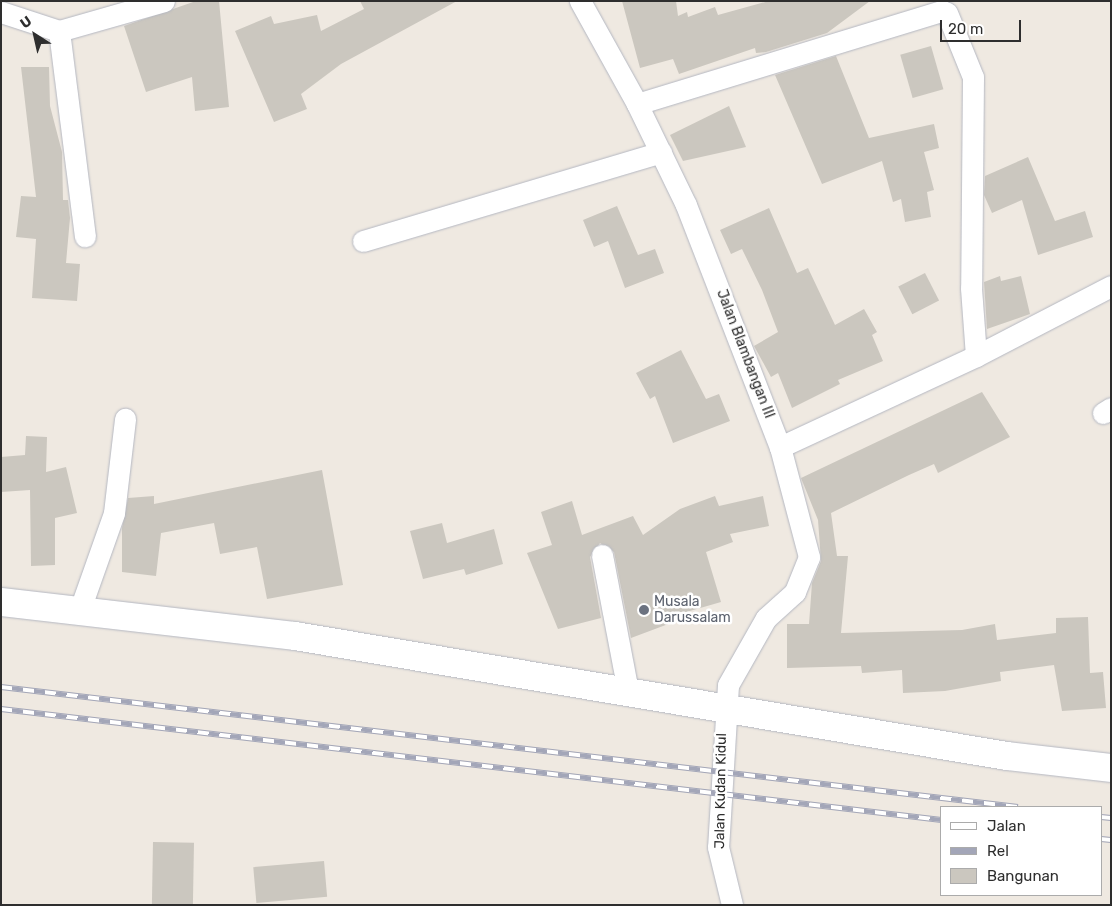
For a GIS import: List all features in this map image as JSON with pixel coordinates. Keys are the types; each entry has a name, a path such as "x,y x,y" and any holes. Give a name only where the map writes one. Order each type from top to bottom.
{"street":[{"path":"1,12 59,31 164,1"},
{"name":"Jalan Blambangan III","path":"580,1 637,104 686,205 780,447 809,558 795,592 766,618 739,660 723,706"},
{"path":"637,104 942,11 947,13 973,77 971,288 976,356"},
{"path":"59,31 85,236"},
{"path":"363,241 661,152"},
{"path":"780,447 976,356 1111,286"},
{"path":"80,612 114,514 125,419"},
{"path":"602,555 628,691"},
{"path":"1,602 295,636 723,706 1007,756 1111,768"},
{"name":"Jalan Kudan Kidul","path":"723,706 718,847 732,905"}],"building":[{"path":"196,1 219,1 229,107 195,111 192,77 146,92 124,26"},
{"path":"360,1 457,1 341,64 301,94 307,109 274,122 235,31 271,16 274,24 317,15 321,31 364,9"},
{"path":"622,1 676,1 678,16 687,12 688,17 715,7 718,15 769,1 870,1 827,33 766,52 756,53 755,48 679,74 673,59 640,68"},
{"path":"931,46 943,89 913,98 900,55"},
{"path":"836,56 869,138 934,124 939,148 924,152 934,190 927,192 931,217 905,222 901,199 893,202 882,161 822,184 775,75"},
{"path":"21,67 49,67 50,106 62,152 63,200 68,200 70,218 66,263 80,264 77,301 32,298 36,239 16,237 21,196 36,197"},
{"path":"729,106 746,147 683,161 670,135"},
{"path":"1028,157 1055,221 1085,211 1093,237 1038,255 1022,200 992,213 984,195 985,176"},
{"path":"617,206 638,255 655,249 664,273 625,288 608,241 594,247 583,220"},
{"path":"769,208 797,273 808,268 835,325 864,309 877,332 872,335 883,361 838,380 840,384 792,408 778,373 771,377 754,346 778,332 762,290 742,249 731,254 720,230"},
{"path":"925,273 939,301 912,314 898,287"},
{"path":"1000,276 1001,281 1021,276 1030,314 987,329 984,282"},
{"path":"681,350 706,399 719,394 730,421 673,443 655,396 650,399 636,373"},
{"path":"982,392 1010,437 938,473 934,464 831,513 837,556 848,556 841,633 962,630 995,624 997,640 1056,633 1056,618 1088,617 1090,673 1103,672 1106,708 1062,711 1054,665 1000,672 1001,681 945,691 903,693 902,670 862,673 861,666 787,668 787,624 809,624 812,583 821,561 818,520 801,478"},
{"path":"26,436 47,437 46,472 66,467 77,513 55,518 55,565 31,566 30,490 1,492 1,457 25,455"},
{"path":"322,470 343,585 267,599 257,547 220,554 214,523 161,533 156,576 122,572 122,528 128,498 154,496 154,504"},
{"path":"715,496 719,506 763,496 769,526 730,534 733,542 706,552 721,602 669,617 671,623 631,638 614,552 600,543 590,557 601,618 558,629 527,553 552,545 541,512 572,501 582,535 633,516 643,535 680,509"},
{"path":"442,523 447,543 494,529 503,564 466,575 464,569 423,579 410,531"},
{"path":"153,842 194,843 193,905 152,905"},
{"path":"324,861 327,897 256,903 253,867"}],"railway":[{"path":"1,687 1010,806"},
{"path":"1,709 940,820"},
{"path":"1102,817 1111,818"},
{"path":"1102,839 1111,840"}],"place":[{"name":"Musala Darussalam","path":"644,610"}]}
